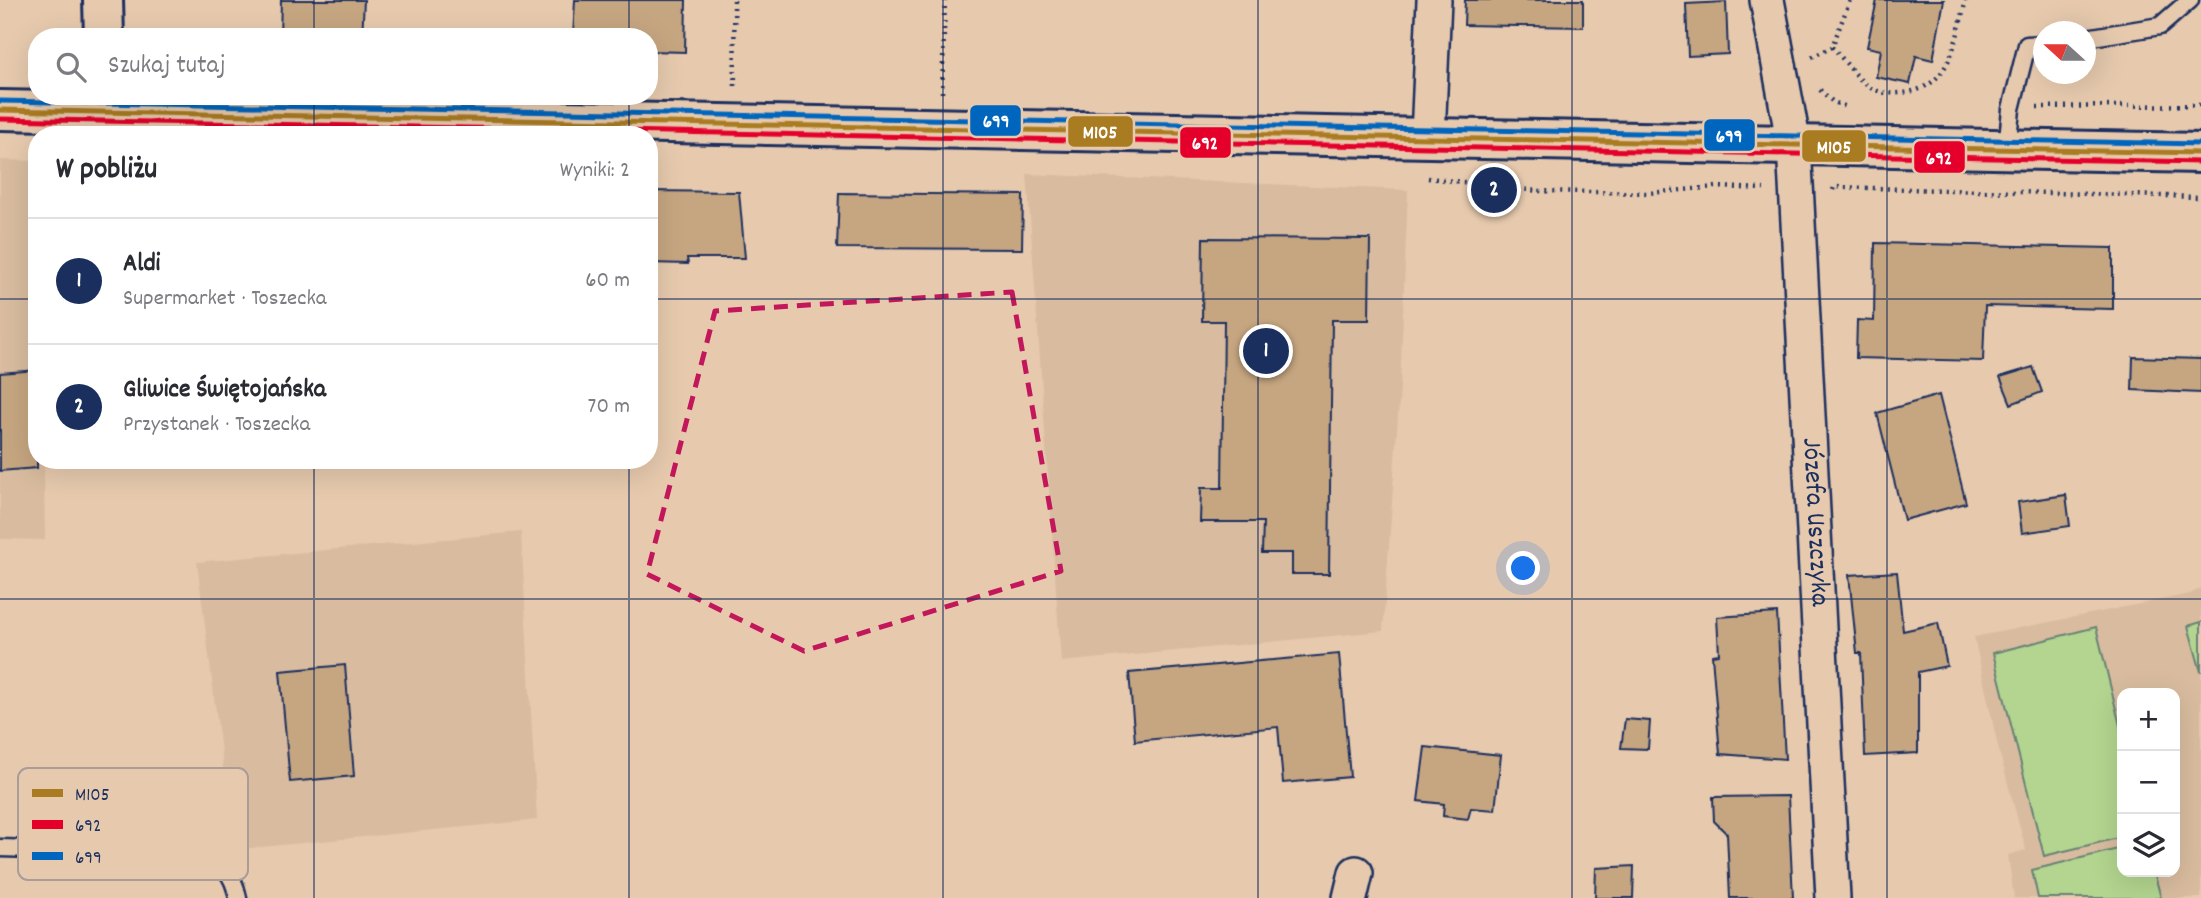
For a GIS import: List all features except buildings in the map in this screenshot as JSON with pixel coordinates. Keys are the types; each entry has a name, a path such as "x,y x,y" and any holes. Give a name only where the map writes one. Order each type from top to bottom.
{"main road":[{"path":"103,0 104,28"},
{"path":"0,110 89,105"},
{"path":"109,105 145,123 420,126"},
{"path":"658,129 1428,137 2201,153"}],"street":[{"path":"1428,137 1434,0"},
{"name":"Józefa Uszczyka","path":"1768,0 1794,145 1833,898"}],"lane":[{"path":"2096,36 2160,26 2190,0"},
{"path":"2007,149 2011,109 2027,45 2033,45"},
{"path":"0,848 18,849"},
{"path":"233,880 238,898"}],"path":[{"path":"734,0 735,89"},
{"path":"942,93 945,0"},
{"path":"1814,56 1832,47 1850,0"},
{"path":"1832,47 1868,86 1886,94 1913,92 1936,82 1950,57 1966,0"},
{"path":"1419,177 1538,191 1649,193 1716,187 1764,189 1765,201"},
{"path":"1833,199 1833,187 2201,197"}],"highlighted area":[{"path":"1012,292 1061,571 804,651 647,574 715,311"}],"shaded area":[{"path":"0,160 28,161 28,469 44,469 45,540 0,539"},
{"path":"1027,174 1408,190 1400,388 1383,631 1061,662"},
{"path":"521,532 537,820 248,848 248,768 223,768 197,562"},
{"path":"2201,588 2201,898 2014,898 2008,855 2026,850 1999,751 1974,637 2190,594"}],"green space":[{"path":"2201,622 2201,672 2188,626"},
{"path":"2096,627 2117,713 2117,838 2044,856 1993,653"},
{"path":"2117,849 2117,877 2155,877 2161,898 2038,898 2032,870"}],"transit line":[{"name":"699","path":"0,101 28,102"},
{"name":"699","path":"205,105 2201,144"},
{"name":"M105","path":"0,110 2201,153"},
{"name":"692","path":"0,119 358,126"},
{"name":"692","path":"658,132 2201,162"}],"place":[{"name":"Gliwice Świętojańska","path":"1494,190"},
{"name":"Aldi","path":"1266,351"}]}
